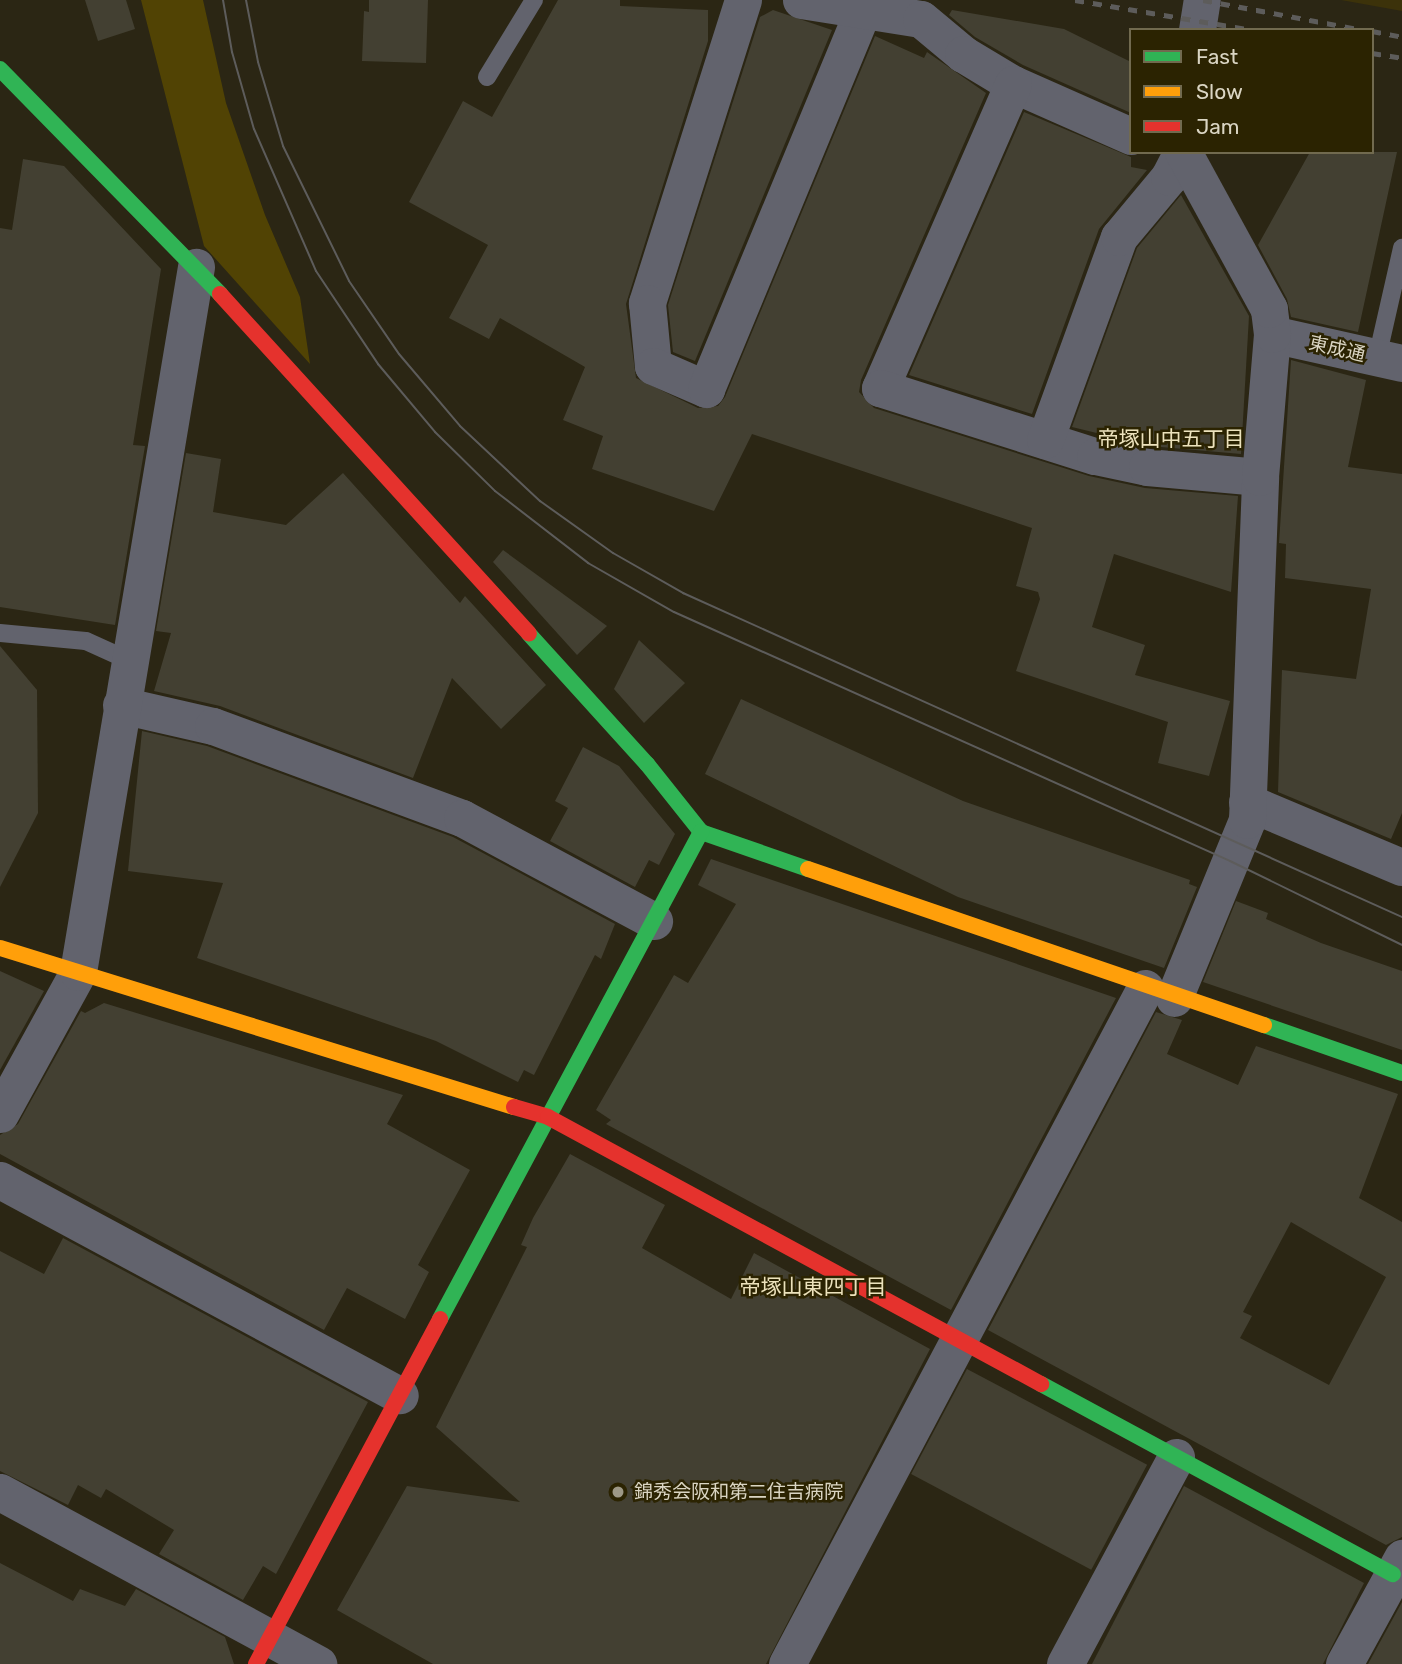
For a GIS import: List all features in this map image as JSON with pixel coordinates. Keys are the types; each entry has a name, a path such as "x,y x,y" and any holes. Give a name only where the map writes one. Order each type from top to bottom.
{"street":[{"path":"743,0 647,303 653,366 706,389 863,10"},
{"path":"801,0 921,19 963,54 1013,84 1129,135"},
{"path":"1197,28 1202,0"},
{"path":"0,69 196,267 647,764 701,832 1160,993 1402,1073"},
{"path":"1013,84 880,388 1045,440 1147,467 1260,477"},
{"path":"1045,440 1119,237 1169,177 1181,154"},
{"path":"787,1664 959,1340 1160,993 1247,820 1260,477 1272,334 1269,309 1183,154"},
{"path":"0,1114 78,972 128,660 196,267"},
{"name":"東成通","path":"1272,334 1389,360"},
{"path":"121,705 213,726 462,818 654,920"},
{"path":"1247,802 1399,856"},
{"path":"263,1651 701,832"},
{"path":"0,948 548,1117 1175,1457 1398,1566 1344,1664"},
{"path":"0,1180 400,1395"},
{"path":"1065,1664 1175,1457"},
{"path":"0,1492 263,1651 318,1664"}],"lane":[{"path":"487,77 534,0"},
{"path":"1389,360 1402,248"},
{"path":"0,633 86,641 128,660"}],"shaded area":[{"path":"141,0 203,0 226,103 265,215 300,297 310,364 204,246"},
{"path":"1341,0 1402,0 1402,11"}],"building":[{"path":"85,0 126,0 135,29 98,41"},
{"path":"369,0 428,0 426,63 362,61 364,11 369,12"},
{"path":"558,0 620,0 620,6 708,10 708,41 626,304 636,378 698,408 718,406 725,397 875,36 924,58 927,52 986,93 861,380 859,392 874,408 1089,476 1145,488 1238,496 1231,592 1114,554 1092,627 1145,645 1135,675 1230,701 1209,776 1158,763 1168,722 1016,671 1040,599 1038,592 1016,586 1032,528 752,434 714,511 592,469 603,436 563,420 585,367 500,318 489,339 449,318 488,245 409,202 463,101 492,117"},
{"path":"773,10 832,30 695,361 673,352 668,305 760,17"},
{"path":"952,10 1064,29 1129,61 1129,112 1023,65 975,37 949,15"},
{"path":"1024,112 1131,157 1131,167 1147,170 1099,229 1032,414 909,375"},
{"path":"1397,152 1358,332 1291,317 1287,299 1258,245 1309,154"},
{"path":"23,159 64,166 161,269 133,445 145,446 115,625 0,607 0,228 12,230"},
{"path":"1181,195 1249,316 1241,454 1150,446 1072,427 1137,248"},
{"path":"1291,360 1366,380 1348,467 1402,474 1402,813 1391,839 1278,792 1282,670 1356,679 1371,589 1285,578 1286,544 1279,543"},
{"path":"186,453 221,459 213,512 286,525 343,473 460,603 465,596 546,685 501,729 452,678 413,778 220,706 154,691 171,633 156,631"},
{"path":"503,550 607,626 577,655 493,562"},
{"path":"639,640 685,683 644,723 614,689"},
{"path":"0,646 37,690 38,813 0,887"},
{"path":"741,699 963,801 1190,880 1189,884 1197,887 1164,968 958,897 705,774"},
{"path":"142,731 207,746 453,837 615,924 601,959 595,955 534,1075 524,1070 518,1082 436,1041 197,958 223,883 128,871"},
{"path":"583,747 619,766 675,834 659,865 649,860 635,887 550,841 568,808 555,801"},
{"path":"711,859 1116,998 951,1310 606,1124 611,1120 596,1110 674,975 688,983 736,904 698,885"},
{"path":"1236,901 1268,913 1266,919 1321,943 1402,971 1402,1050 1203,982"},
{"path":"0,971 44,991 0,1070"},
{"path":"104,1003 403,1095 387,1124 470,1170 418,1265 429,1272 405,1319 347,1288 324,1330 0,1154 0,1135 18,1124 81,1011 85,1013"},
{"path":"1156,1012 1182,1020 1167,1054 1238,1085 1256,1046 1398,1094 1359,1198 1402,1222 1402,1537 1386,1545 988,1330","holes":["1291,1222 1386,1277 1329,1385 1240,1338 1252,1316 1243,1312"]},
{"path":"570,1154 665,1205 642,1248 731,1299 754,1253 930,1349 766,1664 433,1664 337,1610 407,1486 520,1502 436,1427 527,1247 521,1245 533,1218"},
{"path":"63,1238 368,1402 276,1574 263,1566 243,1600 159,1554 174,1530 106,1489 101,1498 78,1485 68,1505 0,1471 0,1251 44,1274"},
{"path":"967,1369 1147,1465 1091,1570 911,1474"},
{"path":"1184,1486 1364,1583 1323,1664 1092,1664"},
{"path":"0,1563 73,1601 80,1589 125,1606 136,1589 225,1637 234,1664 0,1664"},
{"path":"1402,1602 1402,1664 1368,1664"}],"tram line":[{"path":"223,0 232,52 254,129 316,271 378,364 435,432 495,491 588,563 674,612 1230,861 1402,945"},
{"path":"246,0 258,62 283,146 349,281 399,354 460,426 540,501 613,553 683,593 1402,917"}],"railway":[{"path":"1075,0 1240,28"},
{"path":"1203,0 1353,28"},
{"path":"1374,31 1402,37"},
{"path":"1374,53 1402,58"}],"traffic: fast":[{"path":"0,69 220,294"},
{"path":"529,634 647,764 701,832 808,869"},
{"path":"440,1319 701,832"},
{"path":"1264,1025 1402,1073"},
{"path":"1041,1384 1393,1574"}],"traffic: slow":[{"path":"808,869 1264,1025"},
{"path":"0,948 514,1107"}],"traffic: jam":[{"path":"220,294 529,634"},
{"path":"514,1107 548,1117 1041,1384"},
{"path":"256,1664 440,1319"}],"place":[{"name":"錦秀会阪和第二住吉病院","path":"618,1492"}],"district":[{"name":"帝塚山中五丁目","path":"1171,439"},
{"name":"帝塚山東四丁目","path":"813,1287"}]}
